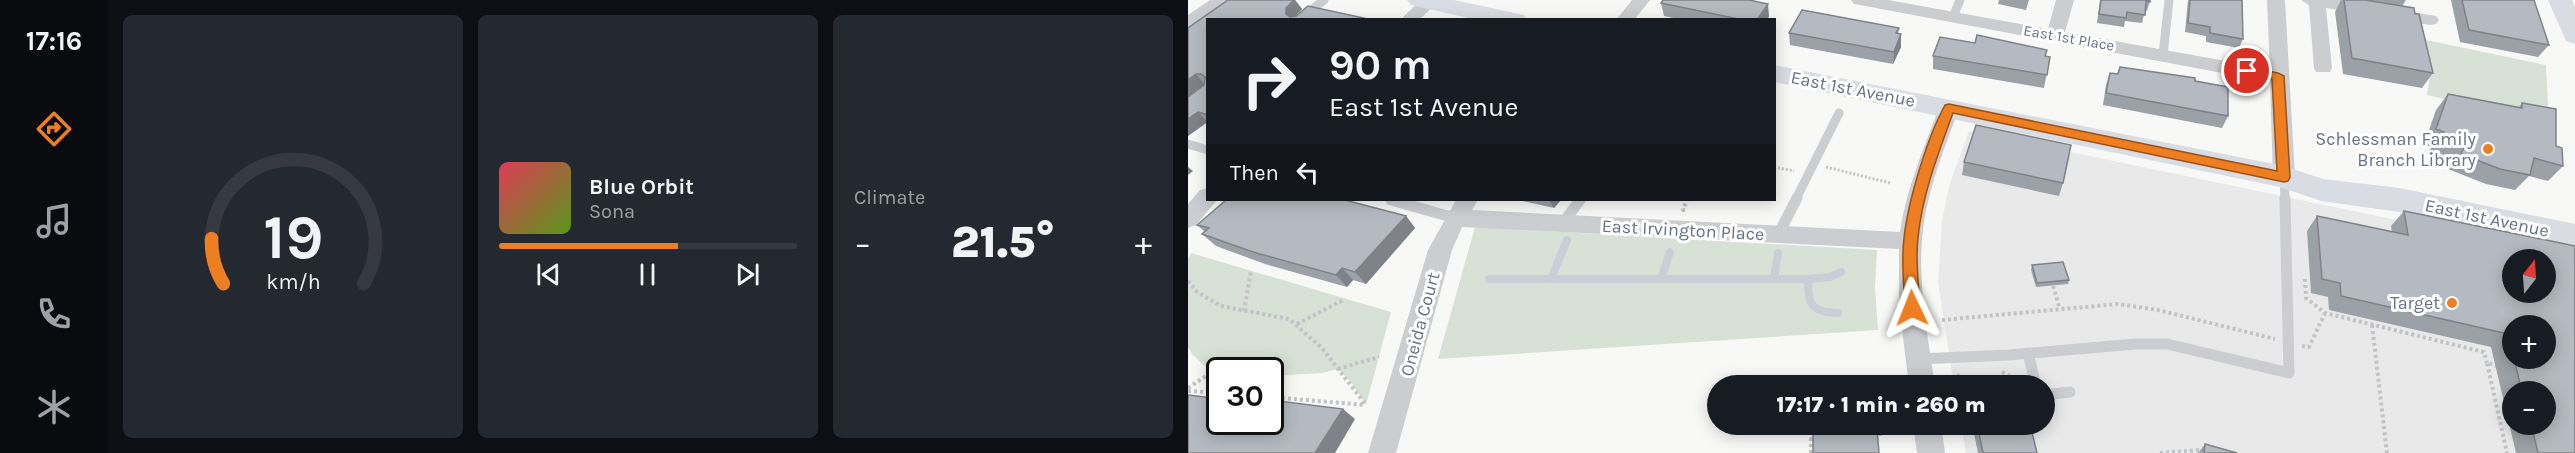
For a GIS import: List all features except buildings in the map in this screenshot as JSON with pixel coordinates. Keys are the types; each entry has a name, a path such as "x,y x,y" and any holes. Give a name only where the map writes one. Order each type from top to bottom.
{"street":[{"path":"1188,23 1221,0"},
{"path":"1626,18 1641,0"},
{"name":"East 1st Place","path":"1860,0 2278,76"},
{"path":"2055,36 2065,0"},
{"path":"2276,0 2284,177"},
{"path":"2323,68 2313,1 2431,27 2427,0"},
{"path":"2560,0 2575,36"},
{"path":"1410,18 1426,1 1509,18"},
{"name":"East 1st Avenue","path":"1776,73 2284,177 2306,187 2399,200 2575,237"},
{"path":"1921,375 1912,308 1910,241 1923,179 1949,108"},
{"path":"1188,219 1206,198"},
{"name":"East Irvington Place","path":"1461,208 1563,223 1910,241"},
{"name":"Oneida Court","path":"1382,453 1440,250 1461,208"},
{"path":"1929,435 1931,453"}],"lane":[{"path":"1302,18 1324,0"},
{"path":"1953,17 1960,0"},
{"path":"2163,55 2169,0"},
{"path":"1778,235 1839,113"},
{"path":"1188,144 1206,149"},
{"path":"1919,359 2134,344 2167,344 2289,373 2284,177"},
{"path":"1400,201 1461,208"},
{"path":"1563,223 1579,201"},
{"path":"2028,353 2033,375"},
{"path":"2055,394 2070,392"}],"path":[{"path":"1814,164 1890,183"},
{"path":"1244,311 1251,271"},
{"path":"2305,277 2307,298 2325,313 2484,352 2507,453"},
{"path":"1188,281 1201,297 1214,305 1289,319 1297,324 1324,350 1351,382 1366,405 1284,398"},
{"path":"2053,286 2060,309"},
{"path":"1297,324 1345,299"},
{"path":"1942,320 2103,304 2132,306 2309,347 2325,313"},
{"path":"2372,325 2387,453"},
{"path":"1338,369 1379,357"},
{"path":"2487,363 2502,367"},
{"path":"1999,372 2007,375"},
{"path":"1188,389 1206,376"},
{"path":"1188,389 1206,391"},
{"path":"1811,453 1811,439 1822,438"},
{"path":"2160,453 2199,450 2211,453"}],"shaded area":[{"path":"2426,40 2546,65 2549,123 2427,95 2431,69"},
{"path":"1969,131 2537,249 2502,249 2502,303 2556,303 2556,253 2575,257 2575,453 1966,453 1963,435 2055,435 2055,375 1952,375 1938,282 1942,221 1949,186"},
{"path":"1475,227 1877,250 1875,288 1878,330 1438,359"},
{"path":"1191,253 1391,312 1366,405 1351,382 1338,369 1322,373 1284,375 1284,357 1206,357 1206,367 1188,347 1188,259"}],"waterway":[{"path":"1551,279 1567,240"},
{"path":"1661,279 1670,252"},
{"path":"1774,279 1778,253"},
{"path":"1808,279 1830,277 1841,272"},
{"path":"1489,279 1551,279"},
{"path":"1551,279 1661,279"},
{"path":"1661,279 1774,279"},
{"path":"1774,279 1808,279"},
{"path":"1808,279 1810,301 1813,305 1822,311 1838,313"}],"place":[{"name":"Schlessman Family Branch Library","path":"2488,149"},
{"name":"Target","path":"2452,303"}],"route":[{"path":"1912,308 1910,241 1913,223 1923,179 1949,108 2284,177 2278,76 2247,71"}]}
